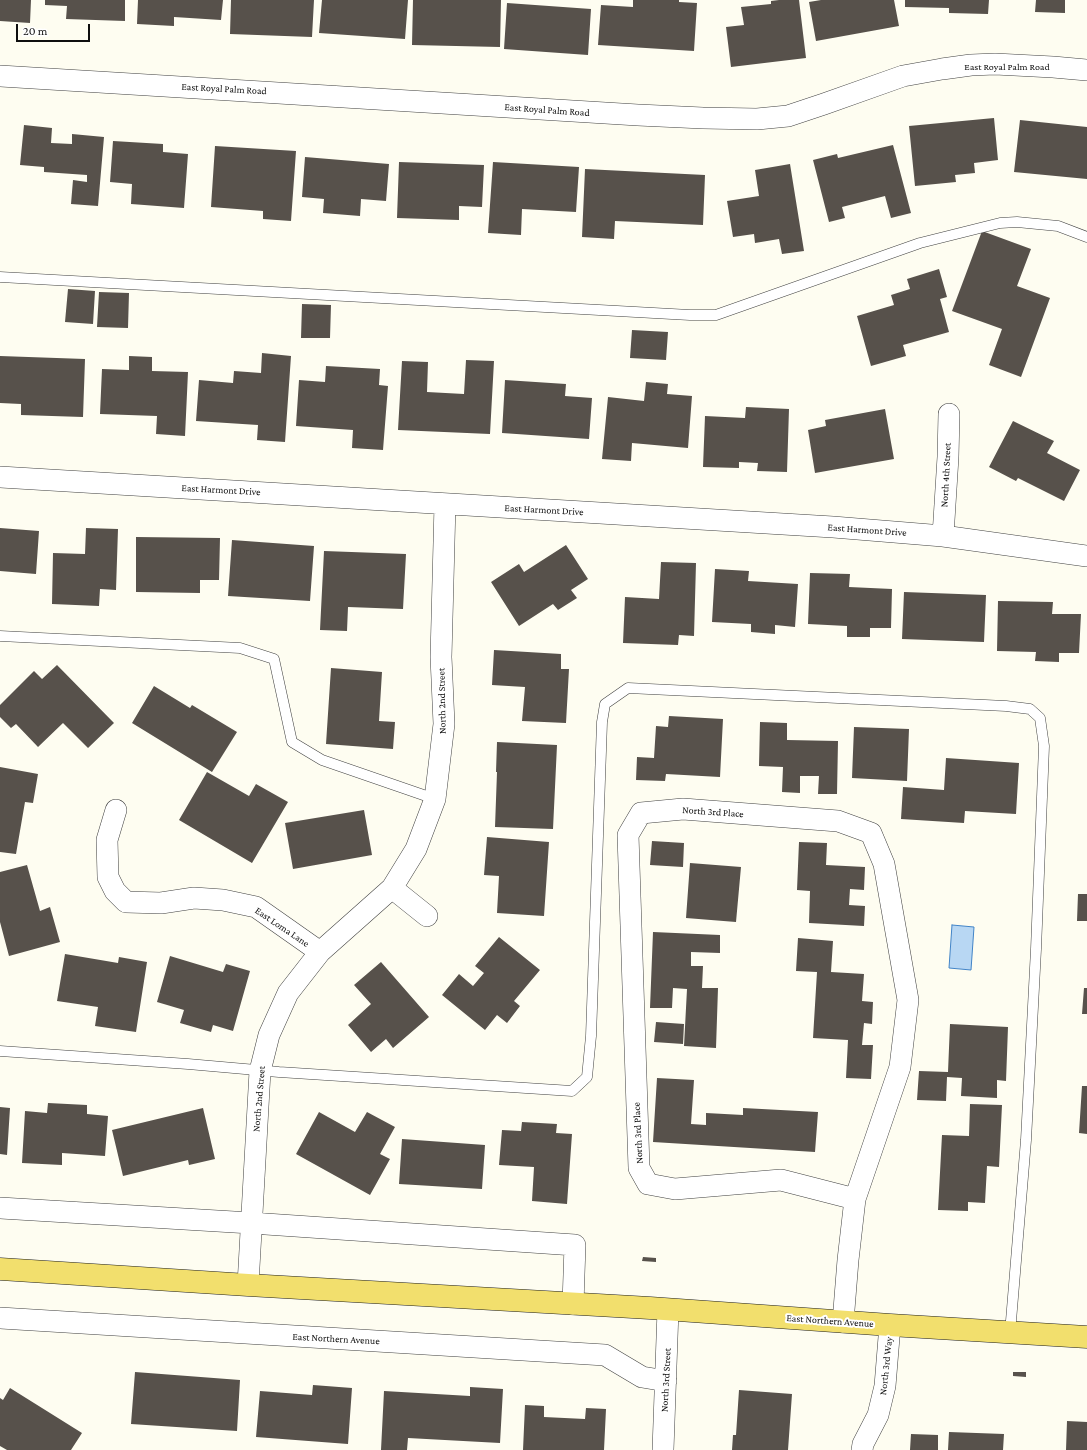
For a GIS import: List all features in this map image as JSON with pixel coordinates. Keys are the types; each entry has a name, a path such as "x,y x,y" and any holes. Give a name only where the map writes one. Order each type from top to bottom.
{"main road":[{"name":"East Northern Avenue","path":"0,1269 248,1286 573,1304 1087,1337"}],"street":[{"name":"East Royal Palm Road","path":"0,76 638,116 757,119 788,116 902,76 942,69 971,65 995,64 1087,70"},
{"name":"North 4th Street","path":"943,536 949,414"},
{"name":"East Harmont Drive","path":"0,477 833,528 943,536 1087,556"},
{"name":"North 2nd Street","path":"248,1286 250,1223 260,1071 269,1035 288,994 320,952 392,888 416,849 435,799 444,724 441,657 445,504"},
{"name":"North 3rd Place","path":"843,1322 855,1199 900,1068 908,1000 884,864 871,833 838,821 683,809 641,813 628,835 639,1168 648,1184 675,1189 781,1180 855,1199"},
{"name":"East Loma Lane","path":"116,810 107,840 108,877 115,891 126,902 161,903 201,898 223,900 256,907 320,952"},
{"path":"392,888 427,916"},
{"path":"0,1208 575,1245 573,1304"},
{"name":"North 3rd Street","path":"663,1450 668,1310"},
{"name":"East Northern Avenue","path":"0,1318 605,1355 642,1377 666,1381"},
{"name":"North 3rd Way","path":"862,1450 863,1444 878,1416 885,1386 890,1325"}],"lane":[{"path":"0,277 675,315 716,315 920,243 1000,223 1017,222 1058,226 1087,237"},
{"path":"0,636 240,648 274,659 292,742 322,760 435,799"},
{"path":"0,1051 188,1064 260,1071 572,1090 587,1077 591,1036 602,722 605,704 628,688 1006,706 1030,709 1040,718 1044,746 1036,949 1026,1140 1010,1333"}],"water":[{"path":"952,925 974,927 971,970 949,968"}],"building":[{"path":"0,0 31,0 30,23 0,21"},
{"path":"45,0 125,0 125,21 66,19 67,6 45,5"},
{"path":"138,0 223,0 221,20 174,17 174,26 137,24"},
{"path":"231,0 314,0 312,37 230,34"},
{"path":"322,0 408,0 405,39 319,33"},
{"path":"413,0 501,0 500,47 412,45"},
{"path":"633,0 679,0 679,2 697,3 694,51 598,45 601,5 633,7"},
{"path":"799,0 806,58 731,67 726,27 744,25 741,7 771,4 771,1"},
{"path":"821,0 894,0 899,26 816,41 809,2"},
{"path":"905,0 989,0 988,14 949,13 949,8 905,7"},
{"path":"1036,0 1065,0 1065,13 1035,12"},
{"path":"507,3 591,9 588,55 504,49"},
{"path":"994,118 998,160 974,163 975,173 955,175 956,182 915,186 909,126"},
{"path":"1020,120 1087,127 1087,179 1014,172"},
{"path":"24,125 52,128 51,143 72,144 72,134 104,137 98,206 71,204 73,180 87,182 87,175 44,172 44,167 20,165"},
{"path":"113,141 163,144 163,152 188,154 184,208 131,204 132,184 110,182"},
{"path":"893,145 911,213 891,218 885,196 842,207 845,218 829,222 813,160 837,154 838,158"},
{"path":"215,146 296,151 291,221 263,219 263,211 211,207"},
{"path":"305,157 389,164 386,201 361,199 360,216 323,213 324,199 302,197"},
{"path":"399,162 484,165 482,207 459,206 459,220 397,218"},
{"path":"493,162 579,167 576,212 522,209 521,235 488,233"},
{"path":"790,164 804,251 782,254 779,239 755,243 754,234 733,237 727,201 759,196 755,170"},
{"path":"585,169 705,175 703,225 615,221 614,239 582,237"},
{"path":"982,231 1031,249 1017,286 1050,298 1021,377 989,365 1002,329 952,311"},
{"path":"939,269 947,297 940,299 949,332 903,345 906,356 871,366 857,316 894,305 891,295 910,289 907,279"},
{"path":"68,289 95,291 93,324 65,322"},
{"path":"99,292 129,293 128,328 97,327"},
{"path":"302,304 331,305 330,338 301,338"},
{"path":"632,330 668,332 666,360 630,358"},
{"path":"262,353 291,356 285,442 257,440 258,425 196,421 199,380 233,383 234,371 261,373"},
{"path":"0,356 85,359 83,417 21,415 21,404 0,403"},
{"path":"129,356 152,357 152,371 188,372 185,436 156,434 157,416 100,414 102,369 129,370"},
{"path":"466,360 494,361 490,434 398,430 402,361 428,362 427,392 464,394"},
{"path":"326,366 380,369 379,385 388,386 383,450 352,448 353,430 296,426 299,380 325,382"},
{"path":"505,380 566,384 565,396 592,398 589,439 502,433"},
{"path":"646,382 668,384 667,394 692,396 688,448 632,443 631,461 602,459 608,397 644,401"},
{"path":"746,407 789,409 787,472 757,471 758,463 739,462 739,468 703,467 705,416 745,418"},
{"path":"885,409 894,459 815,473 808,430 826,426 825,420"},
{"path":"1013,421 1054,441 1047,453 1080,470 1064,501 1018,478 1016,481 989,467"},
{"path":"0,528 39,531 36,574 0,571"},
{"path":"86,528 118,529 116,590 100,589 99,606 52,604 53,553 85,554"},
{"path":"136,537 220,538 219,580 200,580 200,593 136,592"},
{"path":"232,540 314,546 310,601 228,596"},
{"path":"566,545 588,579 571,590 577,598 558,610 553,604 519,626 491,582 519,564 524,572"},
{"path":"324,551 406,554 403,609 348,607 347,631 320,630"},
{"path":"661,562 696,563 694,636 679,635 678,645 623,643 625,597 659,599"},
{"path":"715,569 749,571 748,581 798,584 795,627 775,625 775,634 751,632 751,624 712,622"},
{"path":"810,573 850,574 849,587 892,589 891,628 870,628 870,637 847,637 847,626 808,624"},
{"path":"904,592 986,595 984,642 902,639"},
{"path":"998,601 1053,602 1052,614 1081,614 1079,653 1059,653 1059,662 1035,661 1036,652 997,651"},
{"path":"494,650 561,654 561,669 569,669 566,723 522,721 525,687 492,685"},
{"path":"57,665 114,723 88,748 63,723 38,747 16,724 11,728 0,717 0,705 34,671 42,679"},
{"path":"331,668 382,672 379,721 395,722 393,749 326,744"},
{"path":"154,686 190,708 192,705 237,732 212,772 132,723"},
{"path":"669,716 723,719 720,777 666,774 665,781 636,780 637,757 654,758 656,726 668,727"},
{"path":"760,722 787,723 787,740 838,741 837,794 818,794 819,776 800,776 800,793 782,792 783,767 759,766"},
{"path":"854,727 909,729 907,781 852,778"},
{"path":"497,742 557,745 553,829 495,827"},
{"path":"946,758 1019,763 1016,814 965,811 964,823 901,819 903,787 944,790"},
{"path":"0,767 38,774 33,803 25,802 16,854 0,852"},
{"path":"207,772 249,796 256,784 288,802 252,863 179,820"},
{"path":"364,810 372,855 293,869 285,823"},
{"path":"487,837 549,842 544,916 497,913 499,876 484,875"},
{"path":"652,841 684,843 683,867 650,865"},
{"path":"799,842 827,843 826,865 865,867 864,890 850,889 849,905 865,906 864,926 809,923 810,891 797,890"},
{"path":"690,863 741,867 736,922 686,918"},
{"path":"27,865 40,911 50,907 60,942 9,956 0,922 0,872"},
{"path":"1078,894 1087,894 1087,921 1077,921"},
{"path":"653,932 720,935 720,953 691,952 691,966 703,966 702,988 718,988 716,1048 684,1046 687,989 673,988 672,1008 650,1008"},
{"path":"499,937 540,970 514,1001 520,1006 507,1023 497,1015 485,1030 442,995 459,974 473,986 484,973 475,966"},
{"path":"798,938 833,941 831,972 864,974 862,1001 873,1002 872,1024 864,1023 862,1045 873,1045 871,1079 846,1078 848,1040 813,1038 817,972 796,971"},
{"path":"65,954 118,963 119,957 147,962 136,1032 95,1026 98,1007 57,1001"},
{"path":"170,956 223,972 226,964 250,971 233,1031 213,1025 211,1032 180,1023 184,1010 157,1002"},
{"path":"381,962 429,1017 393,1048 386,1039 371,1052 348,1025 371,1004 354,985"},
{"path":"1084,988 1087,988 1087,1014 1082,1014"},
{"path":"656,1022 684,1024 683,1044 654,1042"},
{"path":"950,1024 1008,1027 1006,1081 997,1080 997,1098 961,1096 962,1078 947,1077 946,1101 917,1100 919,1071 948,1072"},
{"path":"657,1078 694,1080 691,1124 706,1125 706,1113 743,1115 743,1108 818,1112 815,1152 653,1142"},
{"path":"1082,1086 1087,1086 1087,1134 1079,1133"},
{"path":"48,1103 87,1105 87,1114 108,1116 105,1156 62,1153 62,1165 22,1163 25,1111 47,1113"},
{"path":"970,1104 1002,1105 999,1167 987,1166 985,1203 968,1202 968,1211 938,1210 942,1135 969,1136"},
{"path":"0,1107 10,1108 7,1155 0,1154"},
{"path":"203,1108 215,1159 189,1165 188,1160 123,1176 112,1130"},
{"path":"319,1112 355,1132 367,1112 395,1127 380,1154 390,1159 370,1195 296,1154"},
{"path":"522,1122 557,1124 556,1133 572,1134 567,1204 532,1201 534,1167 499,1165 502,1130 521,1131"},
{"path":"402,1139 485,1145 482,1189 399,1184"},
{"path":"643,1257 656,1258 656,1262 642,1261"},
{"path":"135,1372 240,1380 237,1431 131,1424"},
{"path":"1013,1372 1026,1372 1026,1377 1013,1376"},
{"path":"313,1385 352,1388 348,1444 256,1437 260,1391 312,1395"},
{"path":"470,1387 503,1389 500,1443 408,1438 407,1450 381,1450 384,1391 470,1396"},
{"path":"10,1388 82,1433 71,1450 7,1450 0,1446 0,1398 3,1400"},
{"path":"739,1390 792,1394 788,1450 732,1450 733,1435 736,1435"},
{"path":"525,1405 544,1406 544,1417 585,1419 586,1408 606,1409 604,1450 523,1450"},
{"path":"1067,1421 1087,1422 1087,1450 1066,1450"},
{"path":"949,1432 1004,1434 1003,1450 948,1450"},
{"path":"911,1434 938,1435 938,1450 910,1450"}]}
